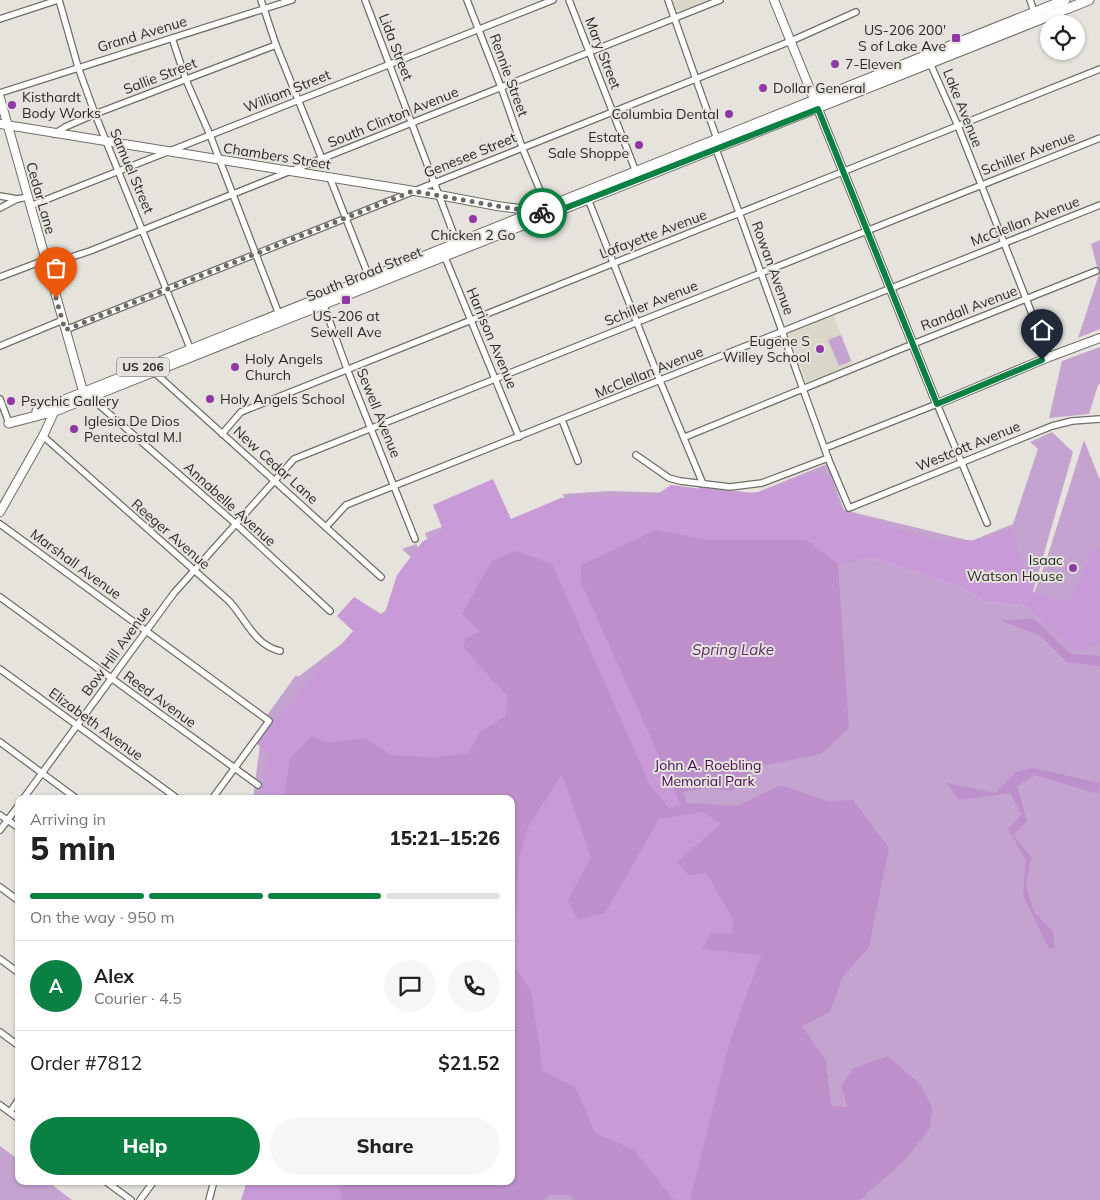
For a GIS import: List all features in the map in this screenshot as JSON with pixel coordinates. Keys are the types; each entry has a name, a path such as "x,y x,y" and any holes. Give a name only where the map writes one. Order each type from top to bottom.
{"main road":[{"name":"South Broad Street","path":"4,425 55,411 87,394 190,348 322,301 549,211 636,172 717,139 817,105 930,63 1036,16 1065,0"},
{"name":"South Broad Street","path":"563,205 588,199 716,149 817,105 1036,16 1089,0"},
{"name":"South Broad Street","path":"322,301 369,277 443,252 457,243 536,211 549,211"},
{"name":"South Broad Street","path":"4,425 58,402 154,372 280,317"}],"street":[{"path":"0,19 59,0"},
{"name":"Samuel Street","path":"59,0 78,67 95,114 190,348"},
{"path":"261,0 276,46 322,159"},
{"name":"Grand Avenue","path":"0,92 292,0"},
{"name":"Lida Street","path":"365,0 457,243"},
{"name":"Rennie Street","path":"467,0 522,147 549,211"},
{"name":"William Street","path":"30,206 552,0"},
{"name":"Mary Street","path":"569,0 636,172"},
{"path":"668,0 717,139"},
{"name":"South Clinton Avenue","path":"0,277 46,262 90,251 720,0"},
{"path":"774,0 987,523"},
{"path":"1030,0 1036,16"},
{"name":"Genesee Street","path":"65,330 791,41 856,12"},
{"path":"172,38 186,80 234,194 280,317"},
{"name":"Sallie Street","path":"54,134 95,114 276,46"},
{"name":"Lake Avenue","path":"930,63 958,126 1049,357"},
{"name":"Lafayette Avenue","path":"222,434 241,412 1100,69"},
{"name":"Cedar Lane","path":"0,98 4,125 28,197 65,330 87,394"},
{"name":"Chambers Street","path":"4,125 536,211"},
{"name":"Schiller Avenue","path":"236,524 294,459 1100,138"},
{"name":"Rowan Avenue","path":"716,149 828,458 849,508"},
{"path":"330,178 369,277"},
{"path":"0,196 17,199"},
{"path":"0,208 17,199 28,197"},
{"path":"588,199 703,484"},
{"name":"McClellan Avenue","path":"326,527 346,505 1100,205"},
{"name":"Harrison Avenue","path":"443,252 519,437"},
{"name":"Randall Avenue","path":"685,437 1096,272"},
{"name":"Sewell Avenue","path":"322,301 415,539"},
{"path":"0,346 63,320"},
{"path":"825,448 1100,338"},
{"name":"New Cedar Lane","path":"154,372 381,577"},
{"name":"Annabelle Avenue","path":"87,394 236,524 330,611"},
{"path":"0,399 4,425"},
{"path":"0,512 3,501 42,436 58,402"},
{"name":"Westcott Avenue","path":"849,508 1052,426 1072,421 1100,419"},
{"path":"562,420 578,461"},
{"name":"Reeger Avenue","path":"42,436 233,605 254,636 271,649 280,651"},
{"path":"636,455 668,478 730,487 756,484 828,458"},
{"name":"Marshall Avenue","path":"0,524 269,721 234,768"},
{"name":"Bow Hill Avenue","path":"26,795 174,593 236,524"},
{"name":"Reed Avenue","path":"0,597 258,785"},
{"name":"Elizabeth Avenue","path":"0,670 172,795"},
{"path":"0,742 72,795"},
{"path":"215,795 234,768"},
{"path":"0,830 15,810"},
{"path":"0,814 15,825"},
{"path":"0,887 15,898"},
{"path":"0,959 15,970"},
{"path":"0,1032 15,1043"},
{"path":"0,1105 15,1115"},
{"path":"10,1112 15,1105"},
{"path":"110,1185 130,1200"},
{"path":"140,1200 151,1185"},
{"path":"209,1200 213,1185"}],"shaded area":[{"path":"673,0 709,0 682,11 676,9"},
{"name":"Eugene S Willey School","path":"833,315 854,365 807,383 788,332"},
{"path":"816,472 828,477 839,506 845,513 940,541 979,540 1011,528 1033,592 1062,603 1072,597 1091,554 1100,547 1100,644 1076,651 1028,607 986,602 958,586 871,558 838,564 806,540 708,540 656,530 580,580 682,804 669,809 650,785 480,632 464,648 507,696 506,716 480,732 469,753 436,757 391,755 365,738 328,743 312,736 290,758 285,795 262,795 268,753 256,743 353,631 337,616 354,597 384,616 397,575 422,542 443,530 433,505 493,479 511,519 561,498 653,497 671,485 742,494 767,491"},
{"path":"562,773 591,858 568,901 605,913 659,819 703,811 722,824 706,873 734,921 732,933 761,954 730,1041 690,1200 674,1200 634,1151 595,1133 576,1088 543,1071 531,991 515,967 515,917 519,858 528,827"},
{"path":"246,1185 339,1185 343,1200 241,1200"}],"green space":[{"path":"1100,240 1100,329 1078,338 1099,274 1091,244"},
{"path":"841,335 851,361 839,366 828,340"},
{"path":"1100,347 1100,384 1098,385 1089,414 1049,418 1062,361"},
{"name":"John A. Roebling Memorial Park","path":"1052,432 1073,452 1033,592 1007,549 863,546 860,560 871,558 958,586 986,602 1029,607 1047,558 1084,440 1100,480 1100,1200 823,1200 866,1065 841,1087 847,1107 832,1105 826,1062 780,1200 300,1200 295,1185 515,1185 515,795 254,795 263,721 296,675 298,677 431,576 402,549 416,544 434,577 429,543 425,533 447,525 507,521 564,498 563,494 610,491 701,494 699,487 755,493 827,464 844,510 971,541 1013,524 1038,449 1030,442"},
{"path":"0,1146 15,1157 15,1185 52,1185 72,1200 0,1200"}],"water":[{"name":"Spring Lake","path":"656,530 708,540 806,540 838,564 849,728 821,754 760,766 732,791 705,788 683,792 687,803 737,806 781,785 828,801 853,800 889,848 869,947 842,978 830,1012 802,1026 826,1061 832,1105 847,1107 841,1087 852,1069 888,1056 921,1085 932,1108 930,1128 904,1161 860,1200 690,1200 730,1041 761,955 702,949 711,933 732,933 734,921 706,873 688,875 677,862 721,824 703,812 659,819 605,913 578,920 568,901 591,857 562,774 528,827 519,858 515,917 515,795 285,795 290,758 312,736 328,743 365,738 391,755 436,757 469,753 480,732 506,716 507,696 464,648 465,638 480,632 462,614 491,562 515,551 552,564 650,785 669,808 681,805 580,580 581,565"},
{"path":"1034,619 1071,654 1100,656 1100,666 1067,662 1041,636 1000,620"},
{"path":"1033,768 1100,783 1099,794 1035,775 1017,786 1027,821 1013,835 1031,857 1026,885 1034,912 1052,930 1055,948 1049,949 1023,895 1026,860 1008,829 1022,814 1010,793 959,800 946,783 995,793 1016,772"},
{"name":"Spring Lake","path":"515,967 531,991 543,1071 576,1088 595,1133 634,1150 674,1200 573,1200 570,1195 550,1195 543,1200 343,1200 339,1185 515,1185"}],"way so far":[{"path":"56,298 65,330 413,191 542,213"}],"place":[{"name":"US-206 200' S of Lake Ave","path":"956,38"},
{"name":"7-Eleven","path":"835,64"},
{"name":"Dollar General","path":"763,88"},
{"name":"Kisthardt Body Works","path":"12,105"},
{"name":"Columbia Dental","path":"729,114"},
{"name":"Estate Sale Shoppe","path":"639,145"},
{"name":"Chicken 2 Go","path":"473,219"},
{"name":"US-206 at Sewell Ave","path":"346,300"},
{"name":"Eugene S Willey School","path":"820,349"},
{"name":"Holy Angels Church","path":"235,367"},
{"name":"Holy Angels School","path":"210,399"},
{"name":"Psychic Gallery","path":"11,401"},
{"name":"Iglesia De Dios Pentecostal M.I","path":"74,429"},
{"name":"Isaac Watson House","path":"1073,568"}],"route":[{"path":"542,213 550,214 818,109 937,404 1042,360"}]}
